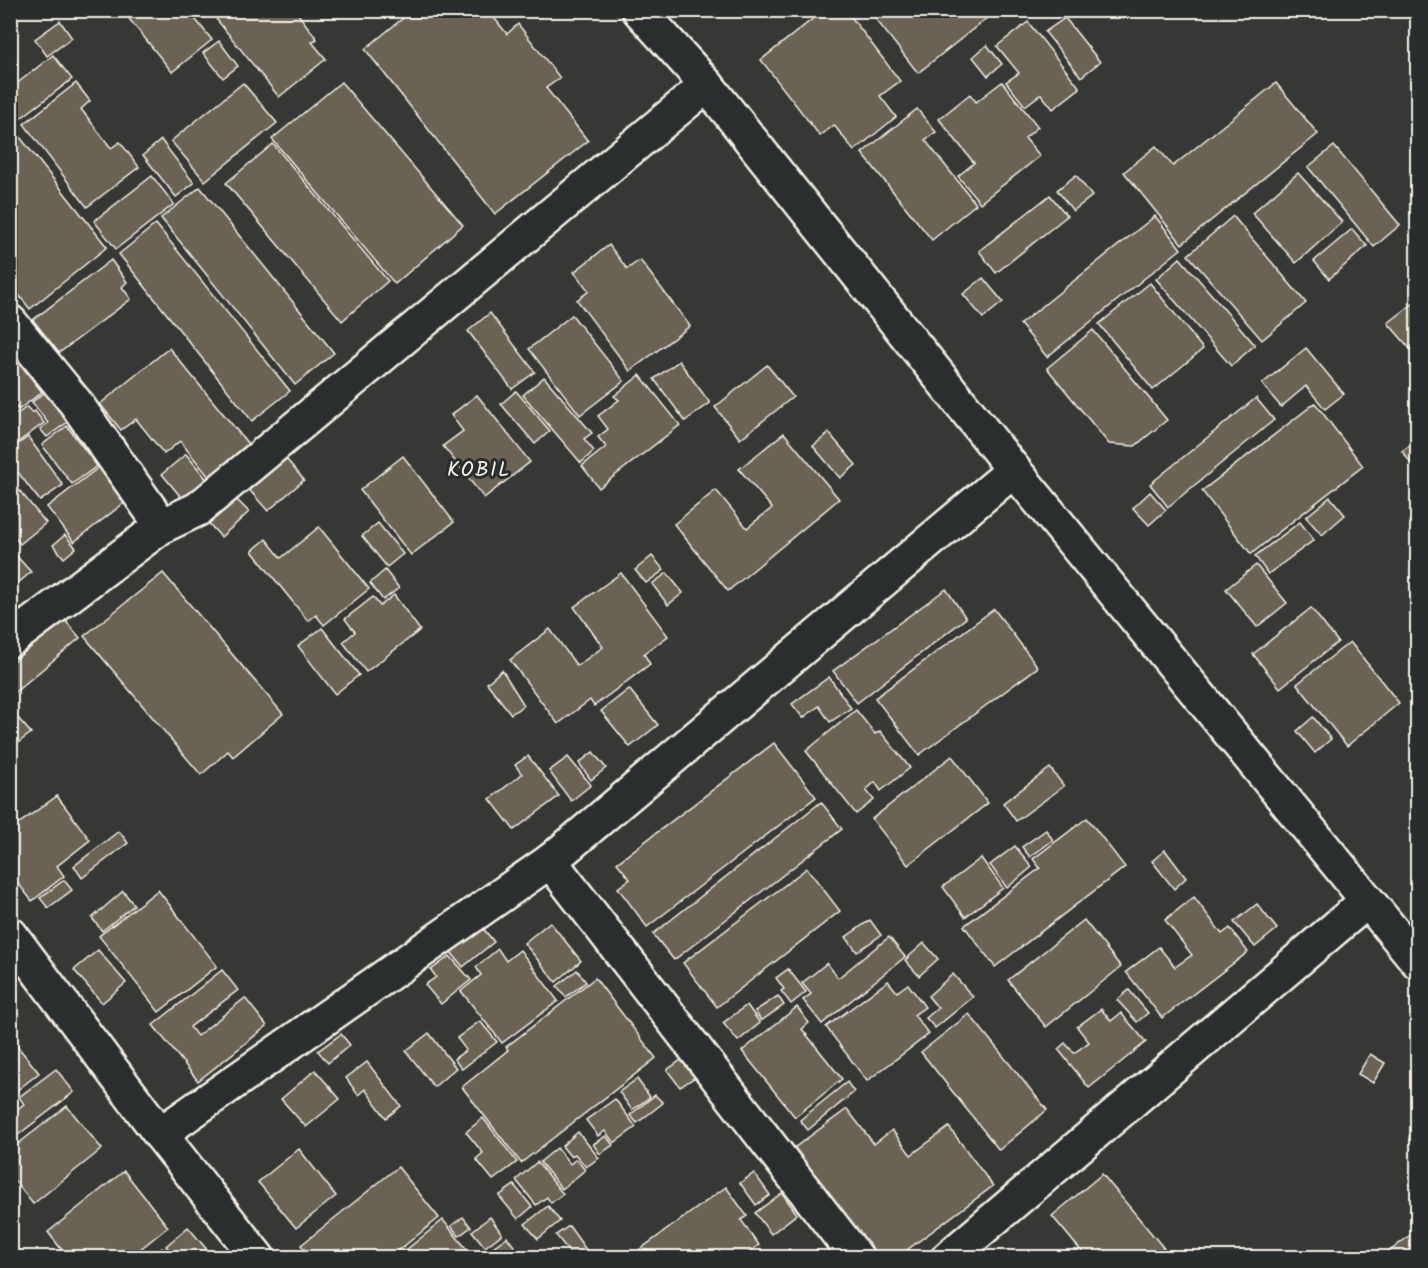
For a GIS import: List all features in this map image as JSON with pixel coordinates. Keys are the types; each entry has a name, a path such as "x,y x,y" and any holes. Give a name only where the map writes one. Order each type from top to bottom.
{"street":[{"path":"639,10 707,85 1014,470 1418,962"},
{"path":"10,640 162,526 198,509 707,85"},
{"path":"10,322 75,402 162,526"},
{"path":"160,1134 550,861 1014,470"},
{"path":"550,861 857,1257"},
{"path":"948,1257 1367,901"},
{"path":"10,934 160,1134 258,1257"}],"building":[{"path":"122,10 188,10 212,40 172,72"},
{"path":"209,10 295,10 317,39 312,42 326,59 279,97"},
{"path":"413,10 488,10 507,34 518,24 560,78 546,88 588,141 495,214 365,49"},
{"path":"824,10 846,10 900,81 880,96 896,117 854,151 834,125 820,136 761,60"},
{"path":"875,10 997,10 918,73 871,13"},
{"path":"1065,18 1100,62 1081,77 1045,32"},
{"path":"60,21 72,38 47,56 35,39"},
{"path":"1028,22 1080,88 1053,109 1041,94 1025,106 1006,82 1019,73 997,46"},
{"path":"219,41 238,66 223,78 203,53"},
{"path":"987,45 1002,64 988,76 973,57"},
{"path":"53,55 72,79 21,118 10,104 10,89"},
{"path":"341,82 463,225 395,284 272,139"},
{"path":"1002,82 1038,127 1025,138 1040,156 980,203 958,176 974,163 939,119 970,94 976,102"},
{"path":"76,83 90,101 81,109 111,148 120,142 139,167 87,207 24,124"},
{"path":"243,83 277,123 205,181 171,141"},
{"path":"1276,83 1318,134 1182,244 1124,172 1156,146 1173,166"},
{"path":"917,109 936,132 925,140 976,204 932,240 862,153"},
{"path":"12,127 107,247 30,309 10,284"},
{"path":"161,140 194,183 176,197 143,155"},
{"path":"273,144 388,281 342,321 226,183"},
{"path":"1334,146 1400,225 1374,247 1308,167"},
{"path":"1298,173 1342,222 1296,263 1252,213"},
{"path":"1076,175 1092,196 1073,211 1057,190"},
{"path":"152,176 174,204 116,249 94,221"},
{"path":"200,187 334,353 295,385 161,218"},
{"path":"1050,195 1067,216 996,273 979,251"},
{"path":"1155,216 1181,249 1047,357 1020,324"},
{"path":"1233,216 1306,303 1262,340 1188,255"},
{"path":"156,224 290,391 252,421 119,254"},
{"path":"1352,229 1367,246 1329,279 1314,261"},
{"path":"609,245 627,269 640,260 690,326 630,371 577,300 589,291 574,272"},
{"path":"1180,258 1255,345 1231,366 1156,279"},
{"path":"111,260 127,282 122,287 131,299 59,353 33,320"},
{"path":"983,278 1003,302 983,318 963,294"},
{"path":"1150,283 1203,349 1153,390 1099,324"},
{"path":"1418,300 1418,358 1388,323"},
{"path":"490,313 535,372 512,389 468,331"},
{"path":"572,315 624,381 580,415 529,349"},
{"path":"1093,330 1167,420 1135,446 1109,444 1047,368"},
{"path":"169,348 253,450 213,482 180,441 164,454 136,419 121,430 100,404"},
{"path":"1306,348 1344,394 1325,409 1306,386 1281,407 1262,384"},
{"path":"10,351 42,392 18,410 10,400"},
{"path":"679,361 710,403 685,421 654,379"},
{"path":"767,365 793,397 740,439 715,407"},
{"path":"640,375 680,425 599,488 582,466 606,447 598,437 608,429 598,416 619,400 614,396"},
{"path":"544,377 592,433 584,439 594,451 581,463 523,395"},
{"path":"47,391 69,421 47,437 40,429 48,423 32,402"},
{"path":"516,391 550,431 535,444 501,404"},
{"path":"477,395 530,462 484,498 443,446 463,431 451,415"},
{"path":"1256,398 1274,420 1168,507 1150,484"},
{"path":"1315,403 1363,466 1251,554 1202,491"},
{"path":"10,405 17,414 27,407 32,413 35,411 44,423 10,448"},
{"path":"67,426 97,466 72,484 42,445"},
{"path":"784,433 839,499 728,591 674,524 716,490 747,528 772,508 739,469"},
{"path":"829,433 856,465 840,478 813,446"},
{"path":"28,437 63,485 40,501 10,462 10,450"},
{"path":"1418,440 1418,457 1410,462 1402,451"},
{"path":"186,454 214,488 190,508 162,474"},
{"path":"282,454 304,480 268,511 245,485"},
{"path":"403,456 454,522 411,555 360,490"},
{"path":"107,461 133,496 74,542 47,507"},
{"path":"10,479 46,523 20,544 10,532"},
{"path":"1150,492 1166,510 1149,525 1133,508"},
{"path":"230,493 249,512 221,537 203,517"},
{"path":"1330,497 1345,515 1322,535 1306,517"},
{"path":"1300,522 1314,540 1268,574 1255,556"},
{"path":"378,523 403,554 387,567 362,536"},
{"path":"319,527 369,589 324,625 316,615 308,621 252,551 266,539 281,558"},
{"path":"65,535 76,548 64,558 53,545"},
{"path":"11,550 31,572 17,584 10,577"},
{"path":"652,556 664,570 646,583 635,570"},
{"path":"1256,565 1287,603 1257,627 1226,589"},
{"path":"385,570 399,588 383,600 370,583"},
{"path":"163,573 283,714 233,757 228,751 201,775 84,636"},
{"path":"621,573 668,636 644,654 650,664 594,706 590,700 558,724 510,660 550,629 577,666 603,647 574,607"},
{"path":"667,573 683,593 668,605 652,584"},
{"path":"946,589 966,618 857,703 833,671"},
{"path":"394,595 420,630 366,672 343,642 355,632 345,619 373,597 380,606"},
{"path":"1311,608 1338,642 1280,688 1253,654"},
{"path":"994,609 1038,667 919,755 875,698"},
{"path":"64,619 80,638 14,693 10,689 10,664"},
{"path":"322,628 359,675 335,694 298,646"},
{"path":"1350,642 1399,703 1347,746 1297,684"},
{"path":"502,670 524,705 511,714 487,683"},
{"path":"829,677 851,708 830,722 819,706 803,718 792,704"},
{"path":"629,689 658,725 630,747 601,711"},
{"path":"10,709 31,733 10,749"},
{"path":"856,710 875,734 880,731 910,768 881,791 875,782 866,790 874,800 856,814 806,751"},
{"path":"1313,717 1331,739 1315,753 1297,731"},
{"path":"774,743 816,797 647,927 618,888 630,879 617,863"},
{"path":"593,752 606,768 591,780 579,763"},
{"path":"528,756 559,796 514,830 490,799 522,774 515,765"},
{"path":"952,756 988,803 908,865 872,819"},
{"path":"568,757 591,785 571,801 549,771"},
{"path":"1050,768 1064,786 1016,821 1003,803"},
{"path":"57,796 90,840 57,866 64,876 32,901 10,873 10,830"},
{"path":"821,802 842,829 674,960 653,934"},
{"path":"1087,818 1125,867 995,967 964,926 1040,868 1033,859"},
{"path":"1046,830 1053,840 1030,857 1022,847"},
{"path":"119,831 128,843 82,878 74,866"},
{"path":"1015,846 1032,867 1007,888 990,865"},
{"path":"1165,850 1186,878 1174,889 1152,861"},
{"path":"981,858 1003,888 965,917 943,887"},
{"path":"807,868 840,911 717,1007 683,963"},
{"path":"64,880 72,890 48,908 40,898"},
{"path":"158,890 217,966 159,1012 99,936"},
{"path":"123,891 134,905 102,931 92,918"},
{"path":"1194,897 1222,934 1230,928 1248,952 1162,1018 1126,972 1159,947 1175,967 1192,955 1165,920"},
{"path":"1257,904 1277,929 1255,947 1234,922"},
{"path":"870,920 881,935 857,952 846,937"},
{"path":"1084,920 1121,967 1046,1027 1008,980"},
{"path":"550,922 581,961 556,982 524,943"},
{"path":"482,927 494,942 463,967 451,952"},
{"path":"889,937 905,957 822,1024 803,1000 811,994 802,983 827,963 838,978"},
{"path":"924,943 938,959 919,976 905,960"},
{"path":"498,949 506,961 520,950 558,1001 502,1043 461,991 481,975 476,967"},
{"path":"98,950 126,983 102,1003 74,970"},
{"path":"450,956 471,980 441,1004 425,985 436,977 431,970"},
{"path":"788,969 806,992 791,1004 781,991 784,989 776,978"},
{"path":"222,970 238,990 190,1027 197,1036 245,998 267,1026 198,1081 153,1025"},
{"path":"577,970 586,982 566,997 557,986"},
{"path":"953,974 973,997 935,1028 926,1018 938,1008 928,996"},
{"path":"595,978 656,1058 521,1163 462,1087 508,1050 506,1047"},
{"path":"888,981 897,992 908,984 925,1007 914,1015 929,1034 867,1081 826,1027"},
{"path":"1129,990 1148,1013 1137,1022 1117,1000"},
{"path":"778,996 784,1005 761,1021 755,1011"},
{"path":"747,1005 760,1023 738,1041 723,1023"},
{"path":"797,1007 809,1023 802,1029 842,1079 795,1117 742,1051"},
{"path":"1101,1009 1111,1021 1121,1013 1146,1042 1089,1088 1058,1049 1065,1043 1074,1053 1089,1042 1077,1027"},
{"path":"969,1014 1047,1110 999,1150 921,1052"},
{"path":"480,1021 497,1042 462,1069 454,1059 466,1050 457,1038"},
{"path":"429,1033 456,1068 434,1087 406,1051"},
{"path":"341,1034 350,1045 328,1063 318,1051"},
{"path":"10,1037 39,1073 10,1096"},
{"path":"1370,1054 1385,1063 1373,1083 1358,1074"},
{"path":"681,1060 695,1077 680,1087 667,1070"},
{"path":"367,1062 401,1106 386,1118 365,1089 358,1095 346,1078"},
{"path":"56,1069 74,1092 10,1141 10,1114 24,1104 19,1097"},
{"path":"315,1070 340,1099 306,1127 281,1099"},
{"path":"637,1079 650,1097 632,1110 619,1092"},
{"path":"847,1082 854,1092 808,1130 800,1120"},
{"path":"655,1095 663,1103 637,1123 630,1115"},
{"path":"615,1099 636,1127 614,1143 605,1131 598,1136 586,1120"},
{"path":"67,1106 102,1149 33,1204 10,1175 10,1150"},
{"path":"847,1109 874,1144 892,1130 911,1155 949,1127 993,1186 896,1258 876,1258 794,1148"},
{"path":"483,1118 517,1162 493,1180 476,1159 483,1153 466,1132"},
{"path":"1418,1129 1418,1146 1409,1136"},
{"path":"578,1132 599,1158 586,1167 575,1154 571,1157 562,1146"},
{"path":"606,1136 613,1145 600,1154 593,1144"},
{"path":"557,1148 570,1164 576,1159 585,1170 562,1189 540,1162"},
{"path":"299,1149 336,1196 296,1228 258,1182"},
{"path":"537,1162 563,1194 551,1203 547,1197 536,1205 516,1180"},
{"path":"398,1167 439,1218 389,1258 311,1258 301,1245"},
{"path":"124,1171 168,1227 129,1258 68,1258 48,1232"},
{"path":"754,1173 770,1195 756,1205 740,1183"},
{"path":"1102,1174 1172,1258 1087,1258 1052,1216"},
{"path":"514,1185 532,1207 518,1219 499,1196"},
{"path":"726,1187 747,1216 741,1220 759,1245 741,1258 628,1258"},
{"path":"782,1193 797,1214 771,1234 755,1213"},
{"path":"548,1206 560,1221 538,1239 525,1224"},
{"path":"463,1217 471,1227 459,1236 451,1226"},
{"path":"490,1217 502,1234 485,1247 472,1231"},
{"path":"443,1220 469,1252 462,1258 396,1258"},
{"path":"569,1226 592,1258 564,1258 570,1253 556,1235"},
{"path":"188,1227 214,1258 176,1258 166,1246"},
{"path":"1418,1229 1418,1258 1381,1258"},
{"path":"507,1237 523,1258 512,1258 508,1252 500,1257 493,1247"},
{"path":"162,1248 170,1258 151,1258"},
{"path":"789,1249 795,1258 778,1258"},
{"path":"481,1250 487,1258 472,1258"}],"district":[{"name":"KOBIL","path":"479,469"}]}
